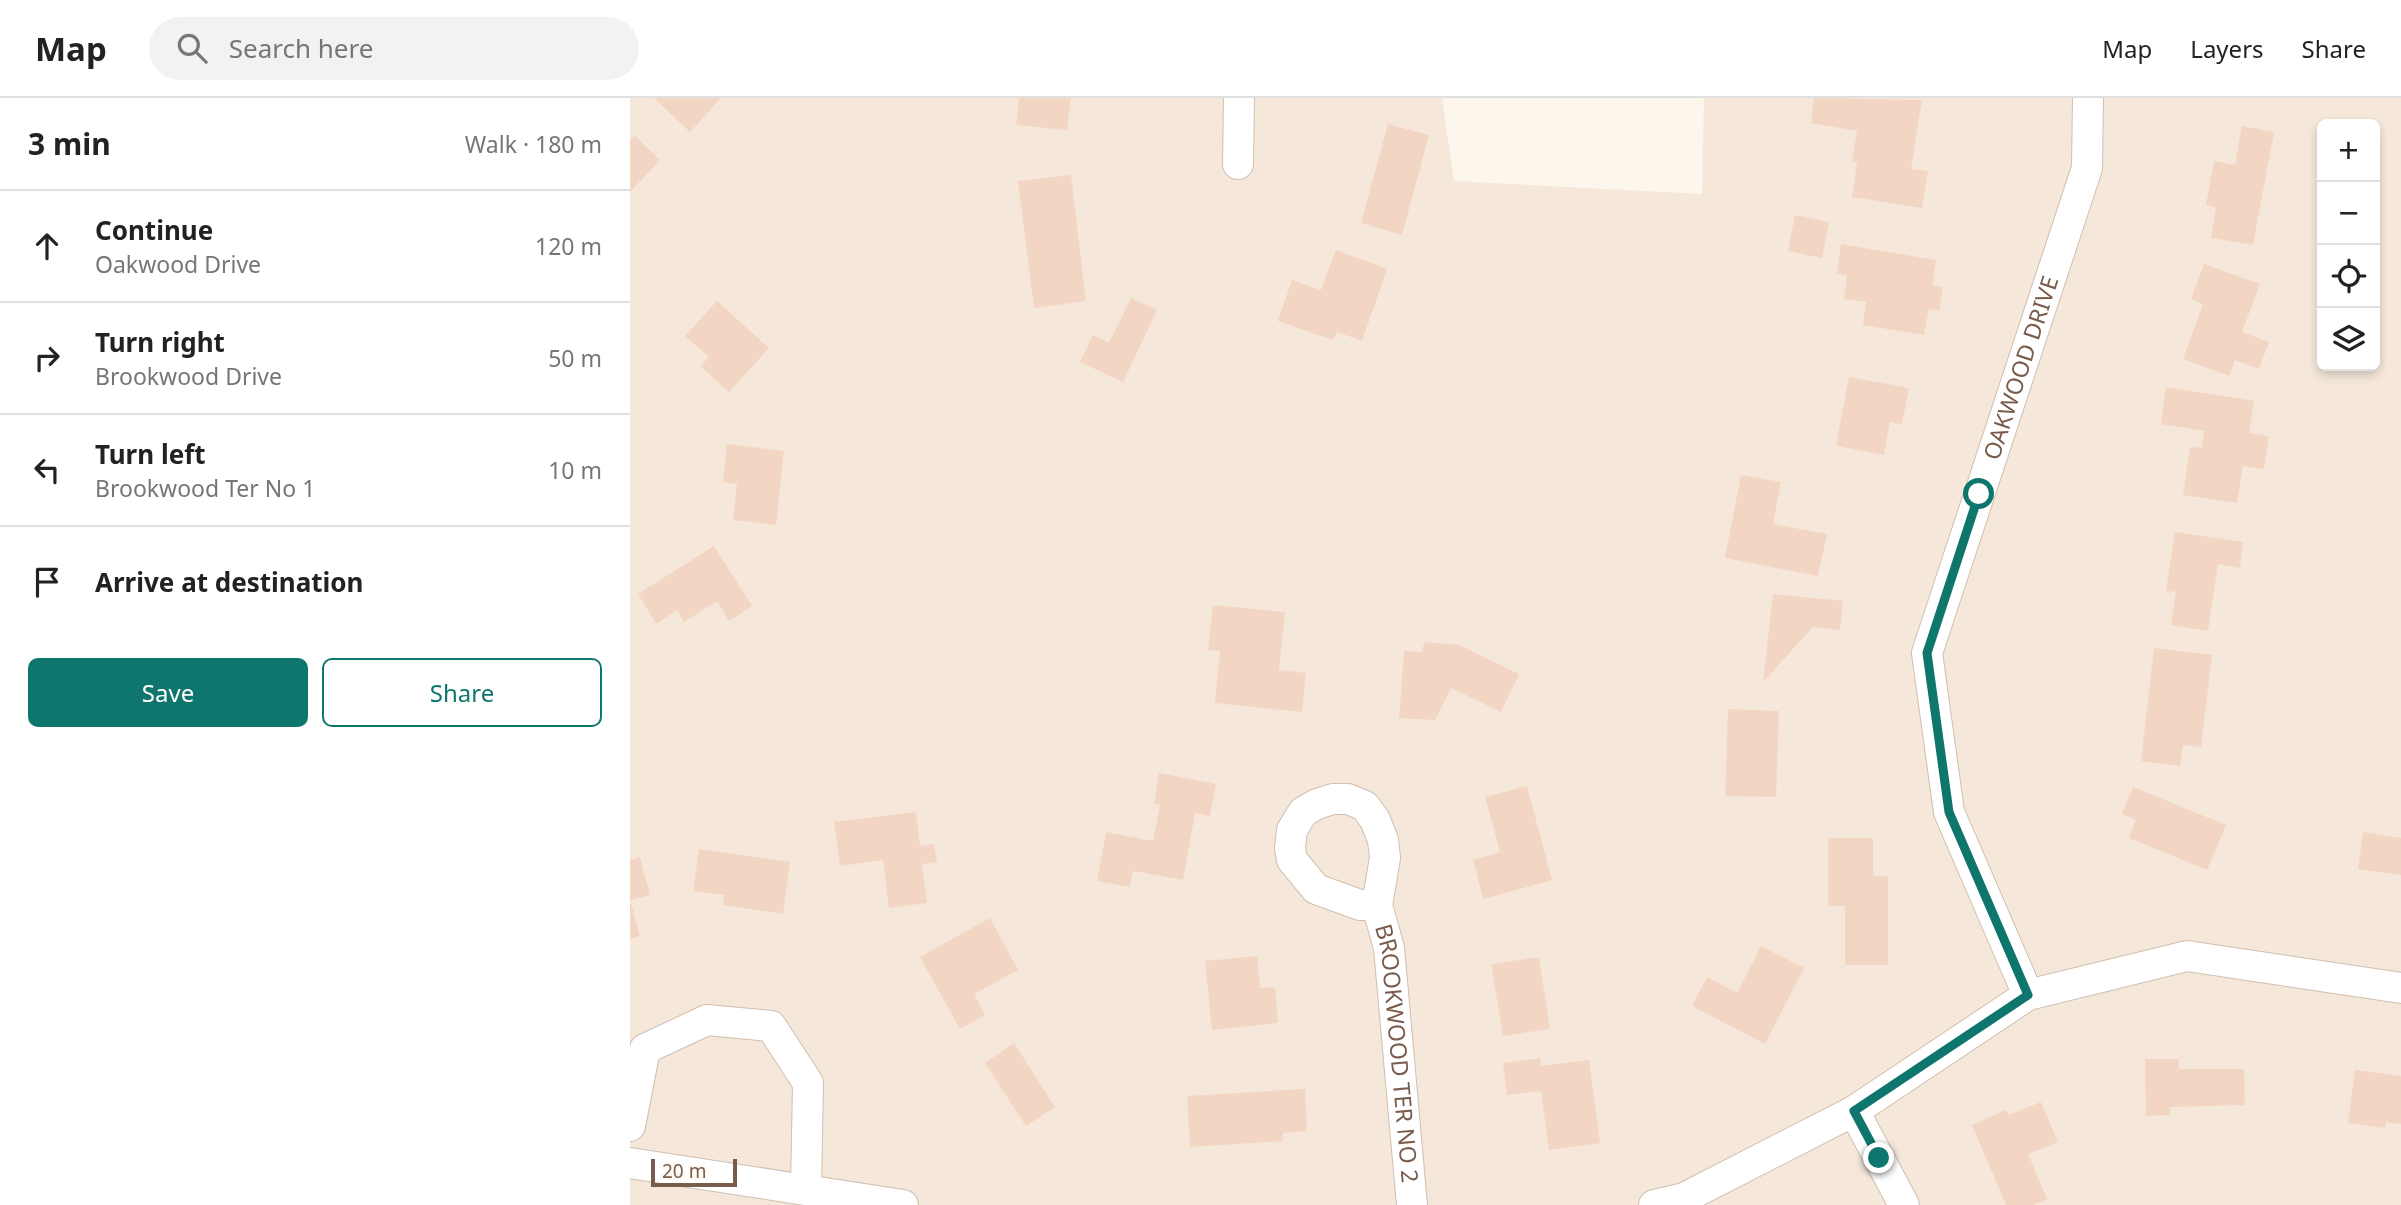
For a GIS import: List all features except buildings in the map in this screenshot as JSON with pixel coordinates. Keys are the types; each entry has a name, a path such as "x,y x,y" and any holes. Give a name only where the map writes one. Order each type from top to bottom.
{"street":[{"path":"1238,164 1239,98"},
{"name":"OAKWOOD DRIVE","path":"2028,995 1949,812 1927,653 2087,168 2088,98"},
{"name":"BROOKWOOD TER NO 2","path":"1377,905 1389,948 1412,1205"},
{"path":"1654,1205 1686,1202 1854,1111 2028,995 2187,956 2401,988"},
{"path":"630,1126 645,1049 707,1020 771,1026 808,1083 806,1189"},
{"path":"1854,1111 1904,1205"},
{"path":"630,1163 903,1205"}],"shaded area":[{"path":"630,98 1442,98 1454,181 1702,194 1704,98 2401,98 2401,1205 630,1205"}],"route":[{"path":"1879,1158 1854,1111 2028,995 1949,812 1927,653 1979,494"}]}
